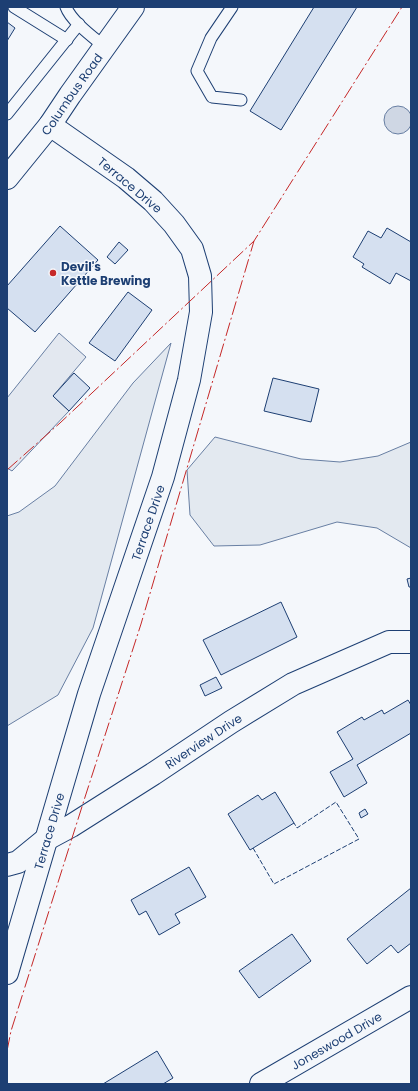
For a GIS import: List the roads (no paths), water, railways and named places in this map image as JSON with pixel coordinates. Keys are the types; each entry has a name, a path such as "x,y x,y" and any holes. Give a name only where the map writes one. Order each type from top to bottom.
{"street":[{"name":"Columbus Road","path":"7,178 50,125 132,7"},
{"name":"Terrace Drive","path":"7,974 89,694 163,477 189,380 201,312 200,276 192,249 174,224 153,201 126,178 50,125"},
{"name":"Riverview Drive","path":"7,865 18,862 45,840 77,822 231,722 293,684 389,642 411,642"},
{"name":"Joneswood Drive","path":"261,1084 411,996"}],"lane":[{"path":"14,7 67,40"},
{"path":"66,7 72,18 105,47"},
{"path":"232,7 211,38 197,71 212,97 241,100"},
{"path":"7,114 79,24"}],"place":[{"name":"Devil's Kettle Brewing","path":"53,273"}]}
